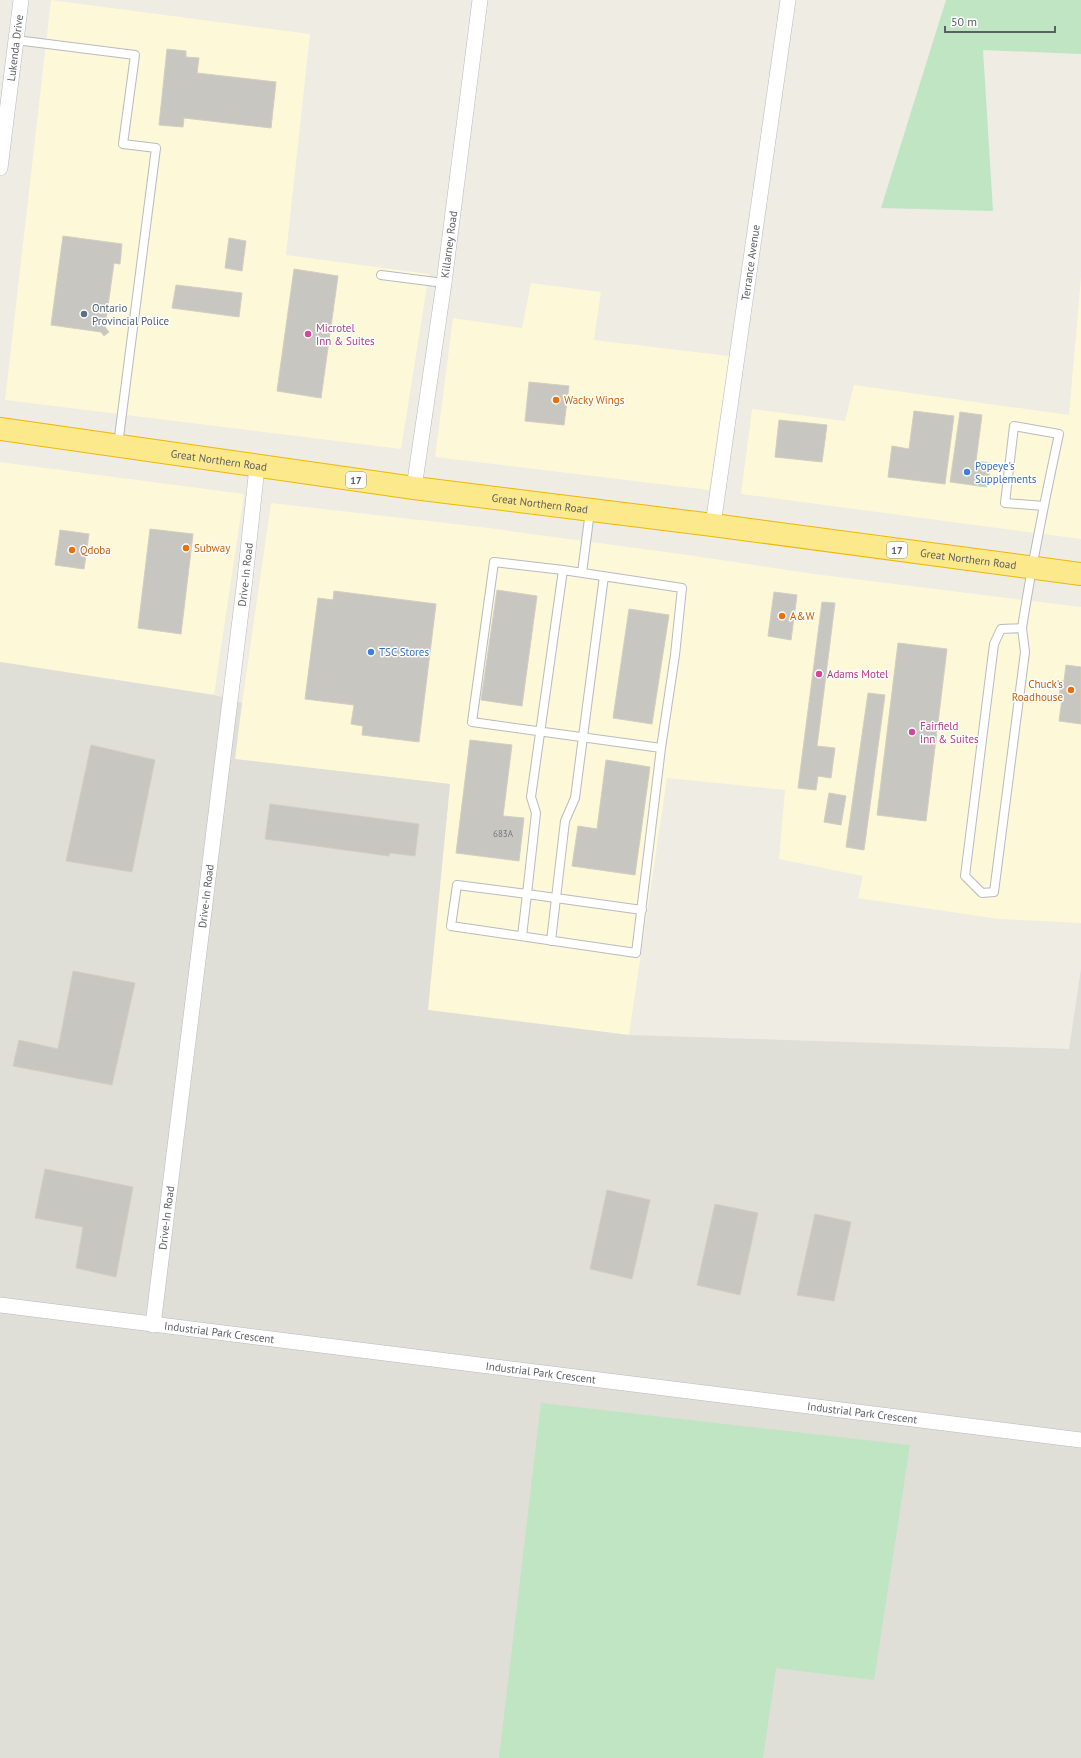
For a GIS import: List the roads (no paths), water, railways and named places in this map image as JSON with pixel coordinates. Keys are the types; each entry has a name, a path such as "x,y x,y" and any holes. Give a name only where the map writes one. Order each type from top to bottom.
{"highway":[{"name":"Great Northern Road","path":"0,429 257,467 713,525 1081,574"}],"street":[{"name":"Lukenda Drive","path":"0,168 2,137 21,0"},
{"name":"Killarney Road","path":"414,488 444,283 480,0"},
{"name":"Terrance Avenue","path":"713,525 788,0"},
{"name":"Drive-In Road","path":"153,1325 245,579 257,467"},
{"name":"Industrial Park Crescent","path":"0,1305 1081,1440"}],"lane":[{"path":"16,40 135,55 123,144 156,148 118,446"},
{"path":"381,276 444,283"},
{"path":"1022,628 1001,629 994,644 965,876 982,893 994,892 1025,652 1022,628 1031,568 1044,506 1058,434 1014,426 1005,503 1044,506"},
{"path":"582,573 590,510"},
{"path":"642,910 457,885 451,926 636,953 642,910 661,748 675,655 682,588 563,570 494,562 472,722 661,748"},
{"path":"522,936 536,813 531,797 563,570"},
{"path":"551,941 565,821 575,798 604,576"}],"place":[{"name":"Ontario Provincial Police","path":"84,314"},
{"name":"Microtel Inn & Suites","path":"308,334"},
{"name":"Wacky Wings","path":"556,400"},
{"name":"Popeye's Supplements","path":"967,472"},
{"name":"Subway","path":"186,548"},
{"name":"Qdoba","path":"72,550"},
{"name":"A&W","path":"782,616"},
{"name":"TSC Stores","path":"371,652"},
{"name":"Adams Motel","path":"819,674"},
{"name":"Chuck's Roadhouse","path":"1071,690"},
{"name":"Fairfield Inn & Suites","path":"912,732"}]}
